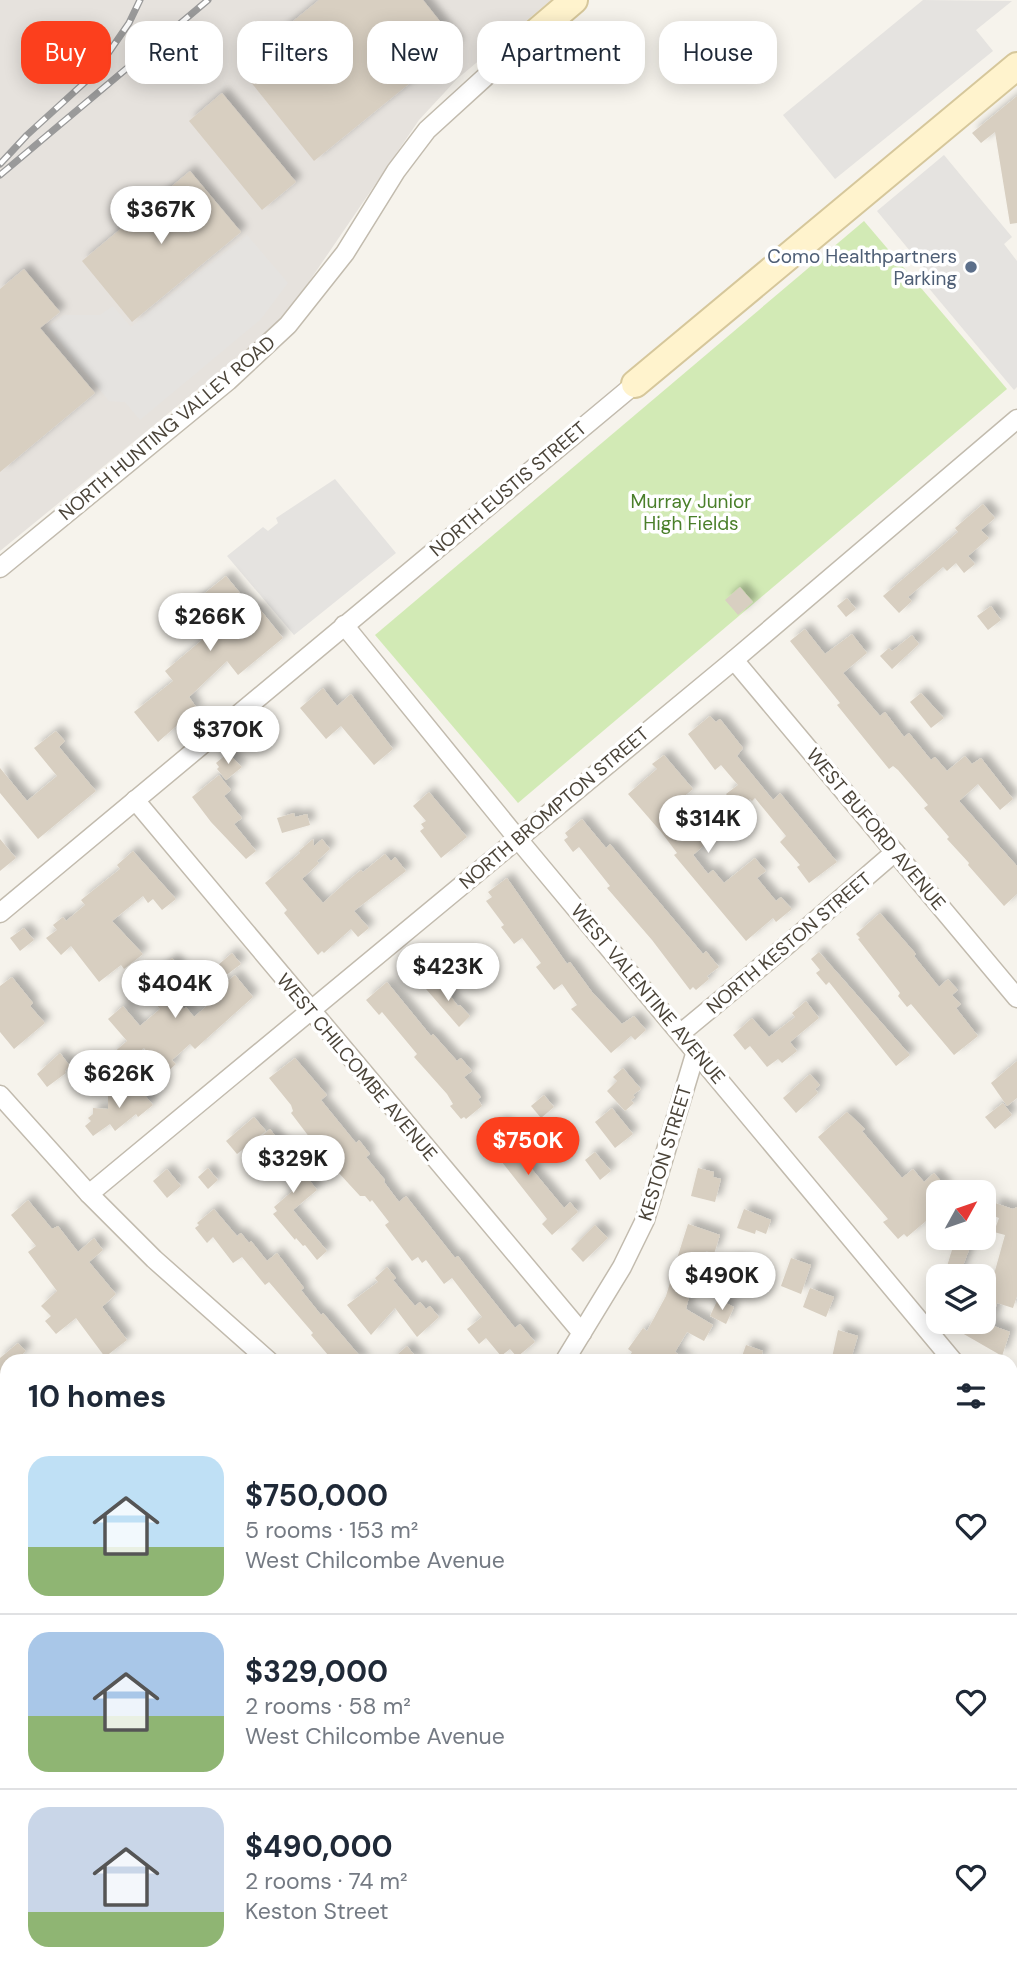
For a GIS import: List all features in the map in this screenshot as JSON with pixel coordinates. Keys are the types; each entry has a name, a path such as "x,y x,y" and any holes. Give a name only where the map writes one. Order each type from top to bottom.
{"main road":[{"name":"NORTH HUNTING VALLEY ROAD","path":"550,21 574,0"},
{"name":"NORTH EUSTIS STREET","path":"635,384 1017,66"}],"street":[{"name":"NORTH HUNTING VALLEY ROAD","path":"0,568 259,354 314,294 345,253 396,171 427,130 478,84"},
{"name":"NORTH EUSTIS STREET","path":"0,913 635,384"},
{"name":"NORTH BROMPTON STREET","path":"89,1194 734,660 1017,419"},
{"name":"WEST VALENTINE AVENUE","path":"344,625 517,838 947,1354"},
{"name":"WEST BUFORD AVENUE","path":"734,660 1017,998"},
{"name":"WEST CHILCOMBE AVENUE","path":"135,800 582,1333"},
{"name":"NORTH KESTON STREET","path":"681,1033 895,852"},
{"name":"KESTON STREET","path":"569,1354 622,1267 648,1213 696,1051"},
{"path":"0,1095 89,1194 155,1259 261,1354"}],"shaded area":[{"path":"0,0 551,0 526,21 477,21 477,62 463,74 463,21 367,21 367,84 452,84 419,120 302,292 282,317 257,341 0,551"},
{"path":"923,0 1012,1 976,30 993,51 835,179 783,115"},
{"name":"Como Healthpartners Parking","path":"944,155 1012,237 1004,244 1017,261 1017,387 1014,390 922,280 929,274 877,211"},
{"path":"247,235 288,283 260,320 140,420 125,402 109,401 48,327 64,315 100,315 113,306 131,327"},
{"path":"335,479 396,553 294,635 227,556 263,527 268,531 278,523 276,518"}],"green space":[{"name":"Murray Junior High Fields","path":"864,221 1007,389 518,803 375,635"}],"building":[{"path":"319,0 423,0 440,21 367,21 367,84 409,84 314,161 252,84 353,84 353,21 293,21"},
{"path":"222,93 296,182 262,210 189,121"},
{"path":"1017,96 1017,223 1010,224 995,132 981,143 972,133"},
{"path":"190,171 241,232 132,322 82,261"},
{"path":"24,269 60,312 40,328 95,393 0,472 0,289"},
{"path":"983,504 995,518 981,530 989,538 968,556 975,564 964,573 956,563 947,571 943,567 908,597 912,601 899,613 883,596 958,532 955,528"},
{"path":"226,576 254,610 258,607 283,638 238,675 227,661 189,697 197,708 158,742 134,712 173,681 165,671 202,640 180,613"},
{"path":"740,587 753,602 738,615 725,600"},
{"path":"847,598 856,609 846,617 837,606"},
{"path":"991,606 1001,620 988,630 977,616"},
{"path":"805,629 825,654 852,634 867,653 843,673 880,716 885,712 904,737 909,733 931,760 935,757 947,771 965,756 972,764 981,758 1013,799 1000,810 978,784 959,801 1017,866 1017,894 1004,906 947,839 949,837 924,808 928,805 898,770 893,766 889,769 790,641"},
{"path":"912,635 919,644 892,669 880,656 889,648 892,651"},
{"path":"323,688 337,706 351,694 393,749 374,765 341,726 326,739 300,708"},
{"path":"921,693 944,718 931,728 910,702"},
{"path":"710,716 716,722 720,719 743,748 737,756 773,800 780,793 837,862 809,883 797,867 800,865 780,842 786,836 755,798 738,809 726,794 738,785 721,765 715,770 688,734"},
{"path":"56,731 65,741 59,747 96,791 38,839 0,793 0,768 27,801 57,776 34,748"},
{"path":"228,753 242,767 226,780 217,769 219,767 216,763"},
{"path":"664,755 693,789 664,813 683,837 710,815 722,829 693,855 708,874 713,870 724,883 755,858 766,871 757,878 776,901 781,897 792,909 776,922 773,918 746,941 674,855 677,853 662,833 628,794 657,769 652,764"},
{"path":"219,775 231,790 224,796 242,818 234,824 256,851 246,859 192,797"},
{"path":"429,792 467,837 441,858 420,831 424,828 421,824 426,821 413,806"},
{"path":"294,813 295,817 307,814 310,825 282,833 277,818"},
{"path":"582,819 606,848 610,844 703,954 706,951 719,967 707,976 709,979 696,990 693,987 690,990 607,888 610,886 579,847 573,852 564,840 568,837 565,833"},
{"path":"0,839 16,858 0,871"},
{"path":"313,839 314,846 322,839 330,849 302,879 323,903 361,870 363,872 385,854 391,861 395,857 406,871 354,911 369,928 358,937 351,929 324,953 322,951 318,955 284,913 287,910 265,883"},
{"path":"133,851 176,899 162,910 153,899 148,903 143,896 112,921 143,954 124,969 121,965 99,982 71,946 61,955 46,938 57,930 53,925 63,917 66,921 85,905 81,900 120,869 117,865"},
{"path":"507,878 567,964 570,962 592,992 622,1024 634,1016 646,1030 635,1040 631,1036 611,1053 571,1009 577,1005 562,984 554,990 536,967 541,963 522,938 514,944 486,901 492,897 488,892"},
{"path":"880,913 916,954 914,956 939,987 948,979 958,990 952,995 961,1004 956,1008 978,1036 954,1055 911,1004 907,1007 898,996 900,993 858,939 860,938 856,934"},
{"path":"24,928 34,940 20,951 10,938"},
{"path":"819,952 910,1055 896,1066 829,982 826,985 816,973 820,970 811,959"},
{"path":"232,953 241,964 225,976 217,966"},
{"path":"172,958 181,968 164,985 194,1017 224,991 220,987 235,975 253,997 195,1049 190,1044 172,1060 176,1064 167,1072 144,1048 123,1067 112,1054 127,1041 108,1019 123,1006 140,1026 160,1009 141,987"},
{"path":"12,977 33,1003 30,1006 45,1023 14,1049 0,1032 0,986"},
{"path":"438,980 458,1006 470,1016 459,1027 426,989"},
{"path":"387,982 431,1036 433,1034 457,1061 461,1058 472,1071 464,1077 481,1097 478,1099 482,1106 466,1119 461,1119 450,1106 453,1104 447,1094 414,1057 417,1054 382,1012 379,1015 366,1000"},
{"path":"806,1001 819,1018 790,1042 797,1051 782,1063 778,1059 767,1067 750,1046 745,1050 733,1035 752,1018 769,1037 795,1017 792,1013"},
{"path":"60,1053 70,1066 66,1073 47,1087 37,1074"},
{"path":"295,1058 327,1095 321,1100 356,1143 359,1140 370,1154 366,1157 399,1202 406,1196 515,1328 520,1324 535,1342 521,1354 514,1354 510,1349 499,1354 486,1338 479,1344 467,1329 482,1317 452,1278 444,1284 426,1260 422,1263 418,1257 412,1261 385,1225 389,1222 372,1200 370,1202 365,1196 360,1196 326,1159 291,1113 291,1105 269,1078"},
{"path":"1017,1061 1017,1098 1007,1106 991,1083"},
{"path":"623,1068 641,1089 633,1095 635,1097 631,1100 634,1103 625,1111 607,1091 617,1081 613,1077"},
{"path":"810,1074 820,1085 815,1089 818,1093 796,1113 783,1098"},
{"path":"125,1087 130,1093 138,1087 153,1105 138,1117 136,1114 115,1131 110,1124 93,1136 85,1126 91,1121 88,1118 93,1114 93,1108 108,1109 108,1096 114,1096"},
{"path":"544,1095 554,1107 541,1118 531,1106"},
{"path":"1003,1103 1012,1115 995,1129 985,1117"},
{"path":"612,1108 633,1134 615,1148 595,1122"},
{"path":"847,1112 865,1129 862,1131 902,1178 913,1169 924,1182 926,1180 926,1221 907,1237 904,1234 898,1239 883,1222 888,1219 818,1137"},
{"path":"254,1117 266,1131 237,1154 226,1141"},
{"path":"502,1122 532,1155 525,1161 564,1208 570,1202 578,1212 552,1235 542,1224 547,1219 494,1152 492,1154 481,1140"},
{"path":"270,1129 317,1190 293,1210 327,1251 317,1260 273,1214 277,1211 274,1207 296,1188 258,1139"},
{"path":"595,1152 611,1171 600,1180 585,1160"},
{"path":"208,1168 218,1180 208,1189 198,1177"},
{"path":"698,1168 714,1172 713,1177 721,1179 715,1202 691,1196"},
{"path":"167,1169 181,1186 167,1198 153,1181"},
{"path":"934,1173 940,1180 926,1180"},
{"path":"28,1200 52,1229 58,1226 78,1252 94,1238 103,1250 89,1262 116,1294 102,1307 127,1340 109,1354 103,1354 76,1318 56,1334 45,1321 51,1316 41,1306 57,1291 28,1252 36,1246 11,1215"},
{"path":"996,1203 1013,1209 1017,1207 1017,1296 1013,1308 997,1303 996,1307 996,1267 1005,1235 996,1233 999,1218 996,1217"},
{"path":"214,1209 237,1236 241,1233 249,1243 251,1241 267,1261 277,1253 321,1315 323,1313 358,1354 327,1354 311,1335 313,1333 269,1282 265,1285 242,1257 233,1263 213,1237 207,1243 195,1228 199,1225 197,1223"},
{"path":"744,1209 771,1220 766,1234 756,1230 755,1234 737,1228"},
{"path":"688,1224 720,1235 714,1254 706,1251 697,1269 676,1262"},
{"path":"595,1225 608,1238 583,1262 571,1249"},
{"path":"952,1250 969,1250 964,1264 948,1264"},
{"path":"791,1258 811,1265 801,1294 781,1286"},
{"path":"732,1261 751,1268 746,1285 726,1278"},
{"path":"387,1267 396,1278 393,1280 415,1306 420,1302 426,1309 430,1306 439,1317 417,1337 395,1308 371,1335 347,1305 378,1282 375,1278"},
{"path":"672,1276 692,1286 686,1309 713,1325 704,1341 687,1332 675,1352 678,1354 631,1354 628,1349 643,1328 647,1331 666,1296"},
{"path":"810,1288 834,1297 826,1317 803,1307"},
{"path":"718,1299 734,1307 726,1324 710,1316"},
{"path":"996,1327 1010,1332 1003,1354 964,1334 996,1334"},
{"path":"838,1330 858,1336 852,1354 833,1354"},
{"path":"18,1343 26,1351 23,1354 5,1354"},
{"path":"746,1345 763,1351 762,1354 743,1354"},
{"path":"407,1346 414,1354 398,1354"}],"railway":[{"path":"0,164 27,135 94,74 129,23 140,0"},
{"path":"0,175 208,0"}],"place":[{"name":"Como Healthpartners Parking","path":"971,267"}]}
